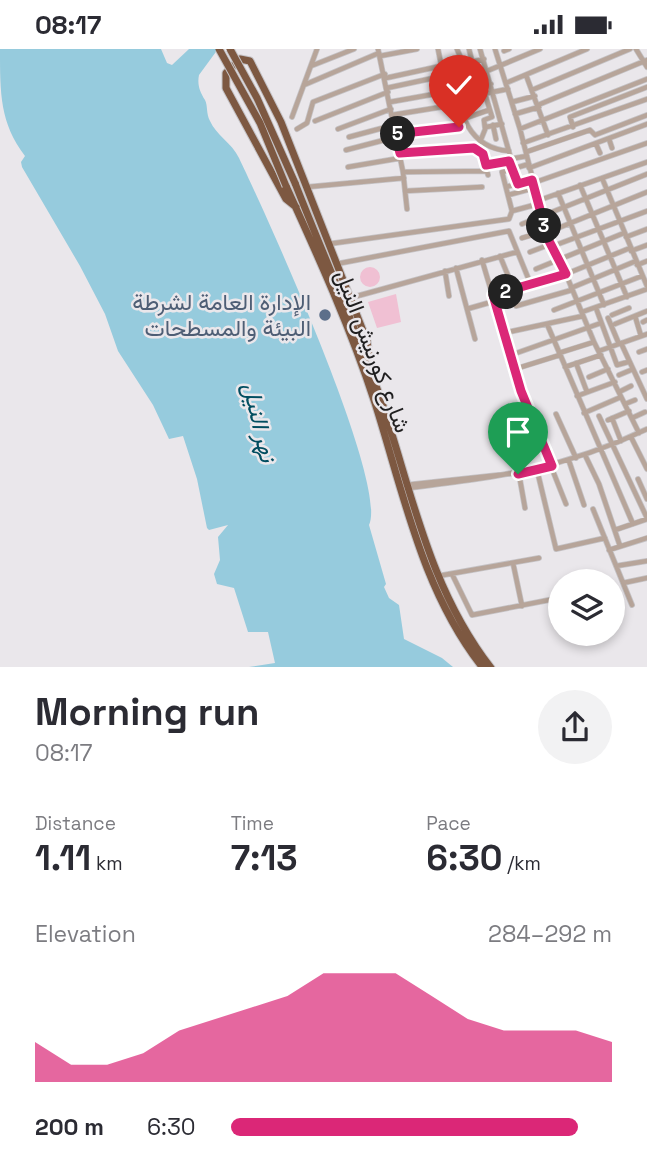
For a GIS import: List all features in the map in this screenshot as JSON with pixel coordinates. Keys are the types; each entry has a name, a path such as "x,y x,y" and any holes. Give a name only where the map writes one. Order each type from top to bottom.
{"highway":[{"name":"شارع كورنيش النيل","path":"219,49 324,247 370,368 437,577 459,622 491,667"},
{"name":"شارع كورنيش النيل","path":"230,49 257,98 291,185 296,207 363,367 433,586 454,625 483,667"},
{"path":"296,207 286,199 226,88 226,73 240,59 250,61 281,122 306,187 324,247 334,260 367,341 370,368"}],"street":[{"path":"292,117 317,51 325,49"},
{"path":"311,66 355,49"},
{"path":"304,85 379,53 417,49"},
{"path":"338,129 390,105 447,94 438,49"},
{"path":"457,49 460,56 450,59 451,67 466,120 480,141 509,152"},
{"path":"469,49 477,89 492,117 484,120 485,128 478,149"},
{"path":"481,49 518,184"},
{"path":"495,49 516,114 546,232 594,342 639,433"},
{"path":"523,49 526,55"},
{"path":"454,78 501,66 540,49"},
{"path":"506,83 587,49"},
{"path":"512,102 630,49"},
{"path":"636,49 647,67"},
{"path":"379,53 404,175 407,209"},
{"path":"297,129 307,123 313,102 385,76 451,67 484,59"},
{"path":"516,114 645,61"},
{"path":"526,75 548,135"},
{"path":"315,121 388,90 443,76"},
{"path":"520,129 647,79"},
{"path":"465,93 491,84"},
{"path":"573,127 570,117 647,87"},
{"path":"470,105 477,102 482,95 508,89"},
{"path":"523,143 647,99"},
{"path":"392,115 460,104"},
{"path":"346,150 395,136 459,127 466,120 489,110"},
{"path":"306,187 404,175 487,170 591,130 595,135 647,115"},
{"path":"485,128 502,124"},
{"path":"324,247 512,217 502,171 529,166 647,124"},
{"path":"349,137 394,125"},
{"path":"493,125 496,139"},
{"path":"609,139 612,148"},
{"path":"597,143 600,153"},
{"path":"508,195 647,143"},
{"path":"348,167 400,155 478,149 483,154 487,170"},
{"path":"512,211 647,162"},
{"path":"522,224 647,174"},
{"path":"504,333 582,314 647,288 602,178"},
{"path":"506,187 533,184"},
{"path":"580,185 627,297"},
{"path":"405,191 482,187"},
{"path":"558,193 604,305"},
{"path":"522,238 546,232 647,193"},
{"path":"530,252 647,211"},
{"path":"536,269 604,242 647,229"},
{"path":"334,260 509,231 531,285"},
{"path":"493,295 566,274 610,256 647,245"},
{"path":"350,299 518,252"},
{"path":"500,256 514,290"},
{"path":"482,260 515,369 566,504"},
{"path":"516,306 572,289 647,261"},
{"path":"456,268 475,339"},
{"path":"445,271 449,296"},
{"path":"554,310 644,276"},
{"path":"467,309 495,301"},
{"path":"596,308 618,365 628,362"},
{"path":"629,308 610,317 628,362 647,397"},
{"path":"622,311 626,319"},
{"path":"615,324 647,311"},
{"path":"565,367 620,343 645,336 635,316"},
{"path":"511,355 601,323"},
{"path":"547,324 633,524"},
{"path":"515,369 594,342"},
{"path":"639,352 647,349"},
{"path":"576,363 588,392"},
{"path":"589,377 608,369"},
{"path":"619,375 632,369"},
{"path":"577,396 615,382"},
{"path":"583,413 621,395 631,386"},
{"path":"625,404 635,400"},
{"path":"621,441 610,419 629,411"},
{"path":"632,418 645,412"},
{"path":"556,414 576,458"},
{"path":"599,416 647,519 615,530"},
{"path":"407,487 537,470 569,461 646,431"},
{"path":"631,437 647,469"},
{"path":"585,455 620,546"},
{"path":"569,461 584,505"},
{"path":"537,470 556,549 605,538"},
{"path":"519,473 525,507"},
{"path":"638,479 647,499"},
{"path":"593,509 617,569"},
{"path":"609,550 647,538"},
{"path":"437,577 539,558"},
{"path":"616,566 647,561"},
{"path":"513,563 522,605"},
{"path":"452,574 472,615 548,600"},
{"path":"625,582 647,577"},
{"path":"625,588 632,605"}],"water":[{"name":"نهر النيل","path":"0,49 161,49 167,63 172,65 189,49 218,49 199,75 199,88 213,126 236,153 253,187 321,345 343,404 361,457 370,499 369,525 386,584 384,587 389,598 399,605 404,639 442,658 453,667 249,667 275,663 268,632 248,632 234,588 217,584 214,574 220,560 218,537 228,525 209,530 207,528 197,479 183,436 169,439 153,405 118,351 105,314 80,266 22,167 21,162 25,156 11,132 3,107"}],"building":[{"path":"370,267 377,270 380,277 377,284 370,287 363,284 360,277 363,270"},
{"path":"396,294 401,322 377,328 368,302"}],"place":[{"name":"الإدارة العامة لشرطة البيئة والمسطحات","path":"325,315"}],"route":[{"path":"459,127 395,134 400,153 474,148 481,151 486,165 509,161 511,169 514,168 518,184 532,180 548,239 566,274 493,295 521,391 552,466 518,474"}]}
